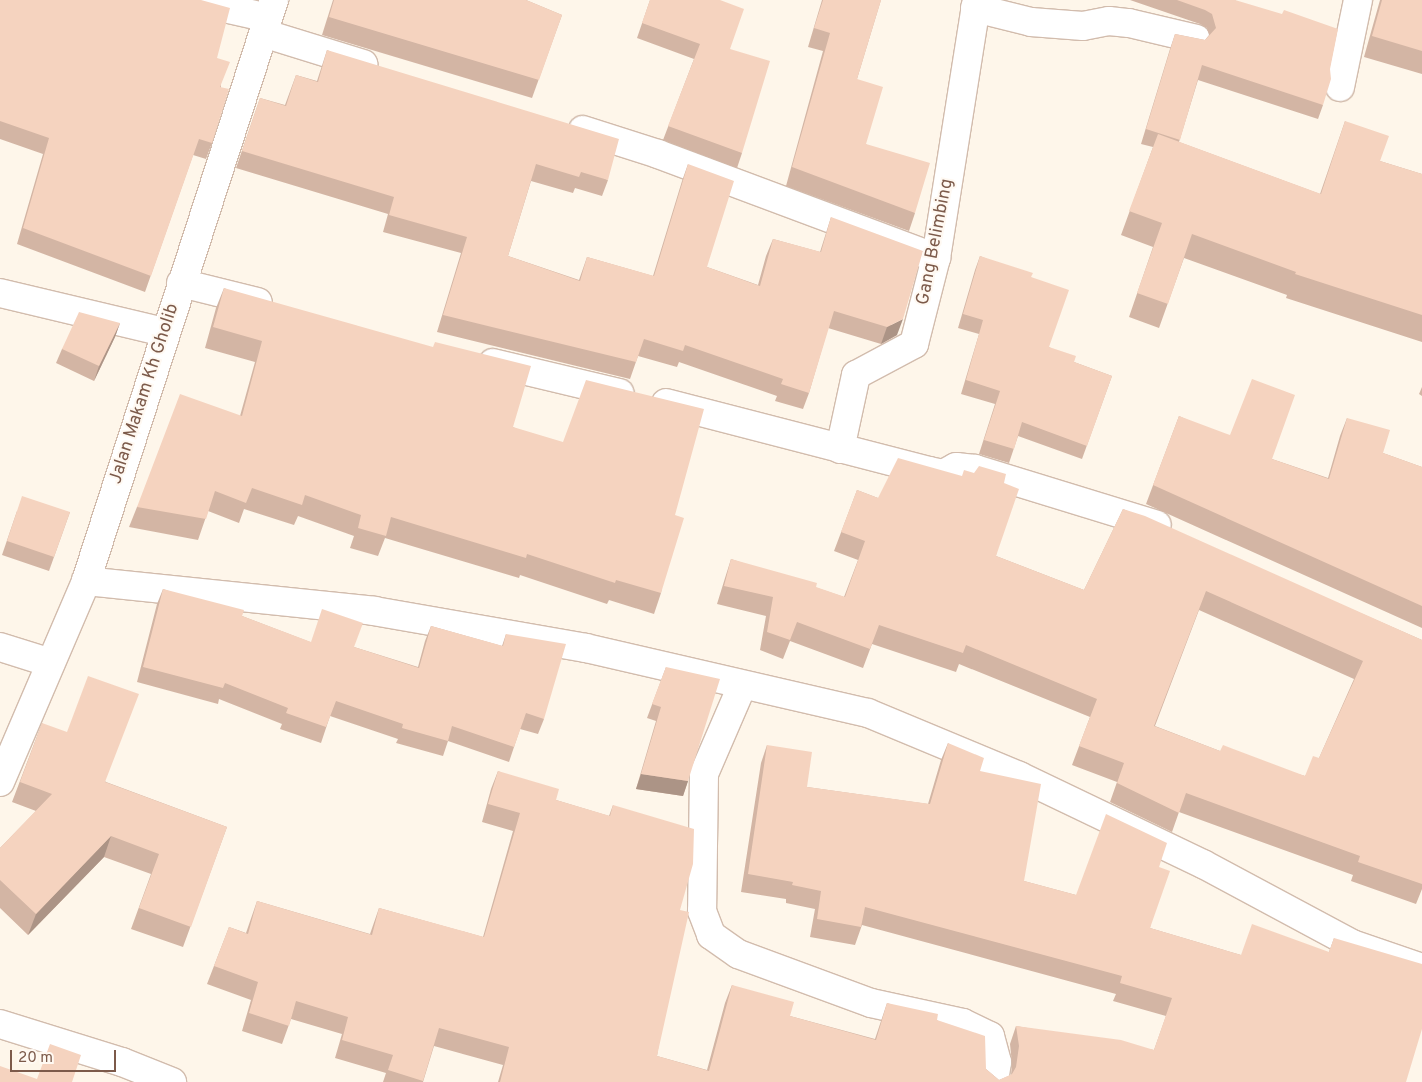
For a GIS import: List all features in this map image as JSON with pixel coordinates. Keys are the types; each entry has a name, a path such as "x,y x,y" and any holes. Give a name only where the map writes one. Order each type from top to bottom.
{"street":[{"path":"189,0 270,17 390,72"},
{"path":"1340,87 1358,0"},
{"path":"976,4 1031,22 1083,26 1110,21 1129,23 1196,39"},
{"name":"Gang Belimbing","path":"840,449 856,375 914,344 936,258 976,4"},
{"name":"Jalan Makam Kh Gholib","path":"0,782 86,581 164,332 270,17"},
{"path":"560,123 658,154 936,258"},
{"path":"181,282 285,309"},
{"path":"0,293 164,332"},
{"path":"465,355 570,382 719,414 840,449 943,474 956,467 975,469 1144,520 1179,535"},
{"path":"86,581 374,611 586,648 742,686 868,713 1019,776 1204,864 1352,944 1422,968"},
{"path":"0,647 51,663"},
{"path":"742,686 704,774 702,911 711,935 738,954 871,1003 963,1023 990,1036 997,1062 994,1082"},
{"path":"0,1024 122,1062 172,1082"}],"building":[{"path":"0,0 201,0 230,8 217,58 230,62 220,87 229,89 212,143 199,139 151,276 23,228 49,138 0,121"},
{"path":"334,0 526,0 562,15 539,80 329,17"},
{"path":"650,0 720,0 744,9 730,49 770,61 742,153 668,126 700,44 642,23"},
{"path":"823,0 881,0 857,79 883,87 866,144 930,163 915,213 792,167 830,33 814,28"},
{"path":"1177,0 1235,0 1282,14 1284,10 1338,29 1330,69 1331,79 1323,105 1202,65 1180,140 1146,129 1175,34 1205,40 1216,28 1212,14"},
{"path":"1382,0 1422,0 1422,51 1372,36"},
{"path":"327,50 619,139 608,180 581,172 579,177 536,164 508,256 580,281 587,257 654,276 688,164 734,181 707,267 760,286 773,239 821,252 831,217 923,251 903,319 887,327 834,311 809,393 781,384 783,379 685,345 683,351 644,339 636,362 443,315 467,237 389,215 394,197 242,151 260,98 286,106 296,75 318,82"},
{"path":"1345,121 1389,136 1380,161 1422,174 1422,315 1295,274 1296,272 1192,234 1168,304 1137,293 1162,223 1129,211 1158,134 1321,194"},
{"path":"980,256 1033,273 1031,277 1069,290 1049,347 1076,356 1074,362 1112,376 1087,446 1022,422 1014,449 984,440 1000,391 966,380 983,320 963,314"},
{"path":"224,288 433,347 435,342 531,366 513,427 563,442 586,380 704,409 675,515 684,518 661,593 616,580 615,583 527,554 526,558 391,517 386,536 358,528 361,515 305,495 302,505 252,488 246,503 215,491 206,519 137,507 180,394 242,416 262,341 213,327"},
{"path":"79,312 120,323 99,366 62,349"},
{"path":"1252,379 1295,395 1272,459 1329,479 1347,418 1390,430 1383,453 1422,467 1422,606 1153,485 1179,416 1230,435"},
{"path":"898,458 962,476 964,470 974,473 979,466 1006,474 1004,483 1019,489 996,556 1084,590 1123,509 1145,516 1422,640 1422,884 1358,862 1360,856 1186,793 1179,813 1117,783 1124,763 1079,746 1097,699 966,645 963,653 879,625 870,649 797,622 790,640 767,632 773,597 724,586 731,559 817,583 816,587 845,597 865,541 841,532 857,490 878,498","holes":["1206,591 1363,661 1319,758 1313,756 1305,776 1223,745 1220,751 1154,726"]},
{"path":"22,496 70,512 54,557 7,541"},
{"path":"163,589 244,610 242,616 311,642 322,609 363,623 354,647 419,668 431,626 503,646 506,634 566,644 544,719 526,713 514,747 452,726 448,741 402,728 403,724 336,701 326,727 286,713 288,708 225,683 223,688 143,667"},
{"path":"666,667 720,679 688,781 641,774 661,707 652,704"},
{"path":"88,676 139,694 105,782 227,827 191,927 139,908 159,854 111,836 36,914 0,880 0,848 52,794 20,782 42,723 67,732"},
{"path":"948,743 984,758 980,771 1041,784 1024,881 1076,895 1106,814 1167,843 1159,867 1170,871 1150,928 1241,955 1252,924 1329,952 1334,938 1422,964 1422,1029 1406,1082 500,1082 509,1047 439,1028 423,1081 388,1070 393,1055 342,1040 348,1017 296,1001 289,1026 249,1013 258,982 214,966 229,927 248,934 257,901 372,935 379,908 484,937 520,813 488,804 498,771 559,789 556,800 610,816 613,805 694,829 693,864 680,910 689,912 657,1056 709,1071 732,985 794,1002 790,1016 876,1040 887,1003 938,1014 937,1020 985,1036 986,1069 999,1080 1012,1074 1016,1067 1019,1046 1016,1026 1121,1040 1154,1050 1172,998 1120,983 1122,976 865,907 861,927 817,919 821,891 792,885 793,882 748,874 767,745 812,752 807,787 930,804"},
{"path":"50,1044 81,1055 72,1082 0,1082 0,1066 37,1079"}]}
